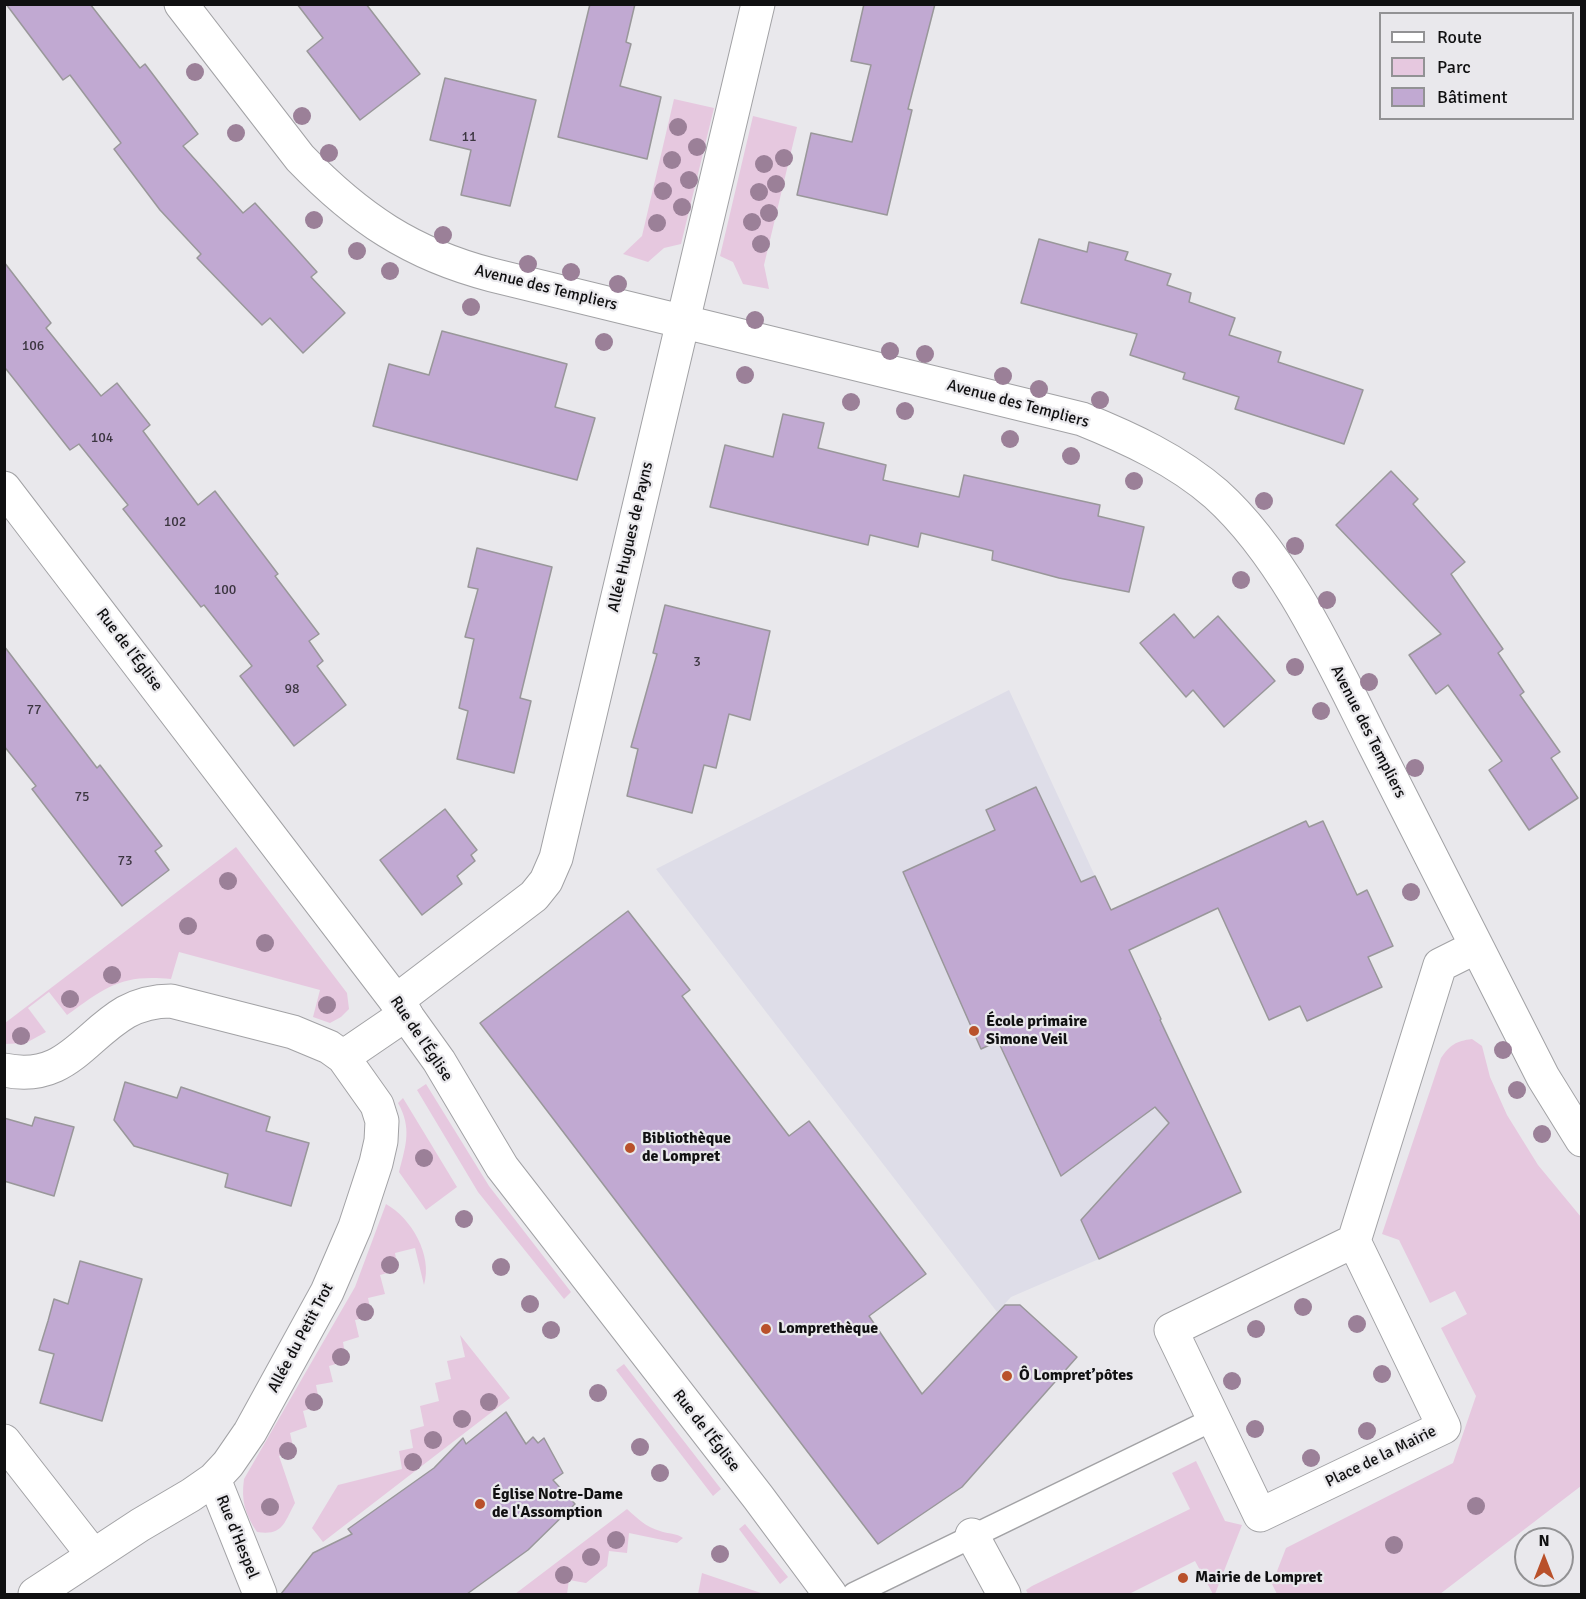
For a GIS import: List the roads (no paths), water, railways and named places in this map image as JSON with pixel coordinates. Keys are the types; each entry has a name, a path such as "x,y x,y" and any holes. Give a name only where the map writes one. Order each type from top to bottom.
{"street":[{"name":"Avenue des Templiers","path":"181,4 300,158 360,214 409,244 458,266 1082,419 1160,455 1216,494 1275,564 1314,629 1543,1077 1581,1140"},
{"name":"Allée Hugues de Payns","path":"401,1007 534,896 546,880 556,858 758,4"},
{"name":"Rue de l'Église","path":"4,488 401,1007 438,1061 502,1167 758,1497 830,1594"},
{"path":"1354,1241 1440,965 1476,948"},
{"name":"Allée du Petit Trot","path":"4,1070 39,1071 59,1064 76,1053 124,1013 147,1003 171,1000 293,1032 329,1047 343,1057 377,1105 382,1121 381,1141 376,1163 352,1235 327,1292 250,1432 228,1464 214,1479 191,1495 93,1555 35,1594"},
{"path":"343,1057 401,1007"},
{"name":"Place de la Mairie","path":"1354,1241 1444,1427 1260,1515 1171,1330 1354,1241"},
{"path":"4,1441 93,1555"},
{"name":"Rue d'Hespel","path":"214,1479 261,1594"},
{"path":"972,1535 1004,1594"}],"lane":[{"path":"854,1594 1214,1419"}],"place":[{"name":"École primaire Simone Veil","path":"974,1031"},
{"name":"Bibliothèque de Lompret","path":"630,1148"},
{"name":"Lomprethèque","path":"766,1329"},
{"name":"Ô Lompret’pôtes","path":"1007,1376"},
{"name":"Église Notre-Dame de l'Assomption","path":"480,1504"},
{"name":"Mairie de Lompret","path":"1183,1578"}]}
